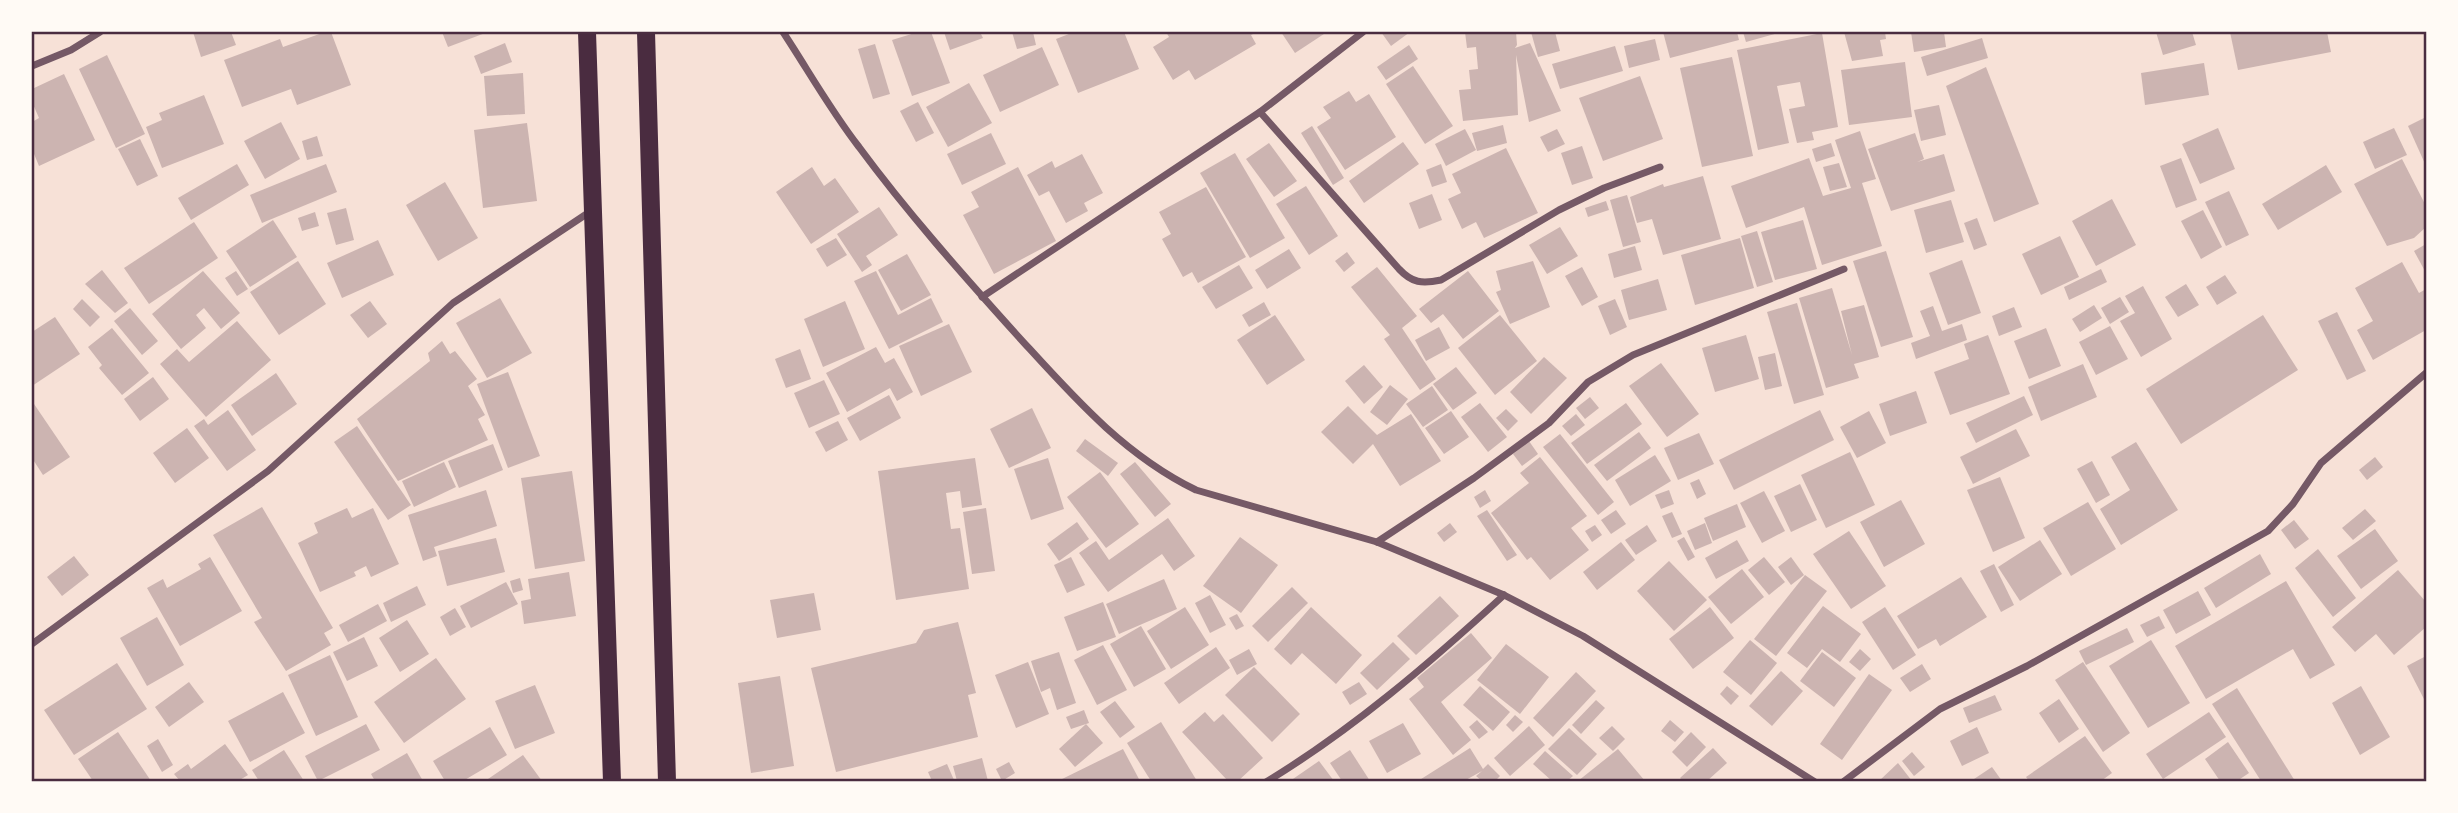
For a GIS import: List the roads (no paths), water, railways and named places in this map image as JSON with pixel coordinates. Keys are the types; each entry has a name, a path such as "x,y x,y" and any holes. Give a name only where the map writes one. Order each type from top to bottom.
{"main road":[{"path":"587,32 612,782"},
{"path":"646,32 667,782"}],"street":[{"path":"32,66 71,50 100,32"},
{"path":"783,32 858,147 982,296 1102,427 1175,480 1196,490 1377,542 1504,595 1583,636 1815,782"},
{"path":"982,296 1260,112 1363,32"},
{"path":"1260,112 1399,269 1408,278 1422,284 1441,280 1604,188 1660,167"},
{"path":"32,644 268,471 453,303 591,211"},
{"path":"1377,542 1528,439 1549,423 1588,382 1621,362 1844,269"},
{"path":"1843,782 1940,709 2027,666 2268,531 2293,504 2321,463 2427,373"},
{"path":"1266,782 1348,726 1460,635 1504,595"}]}
